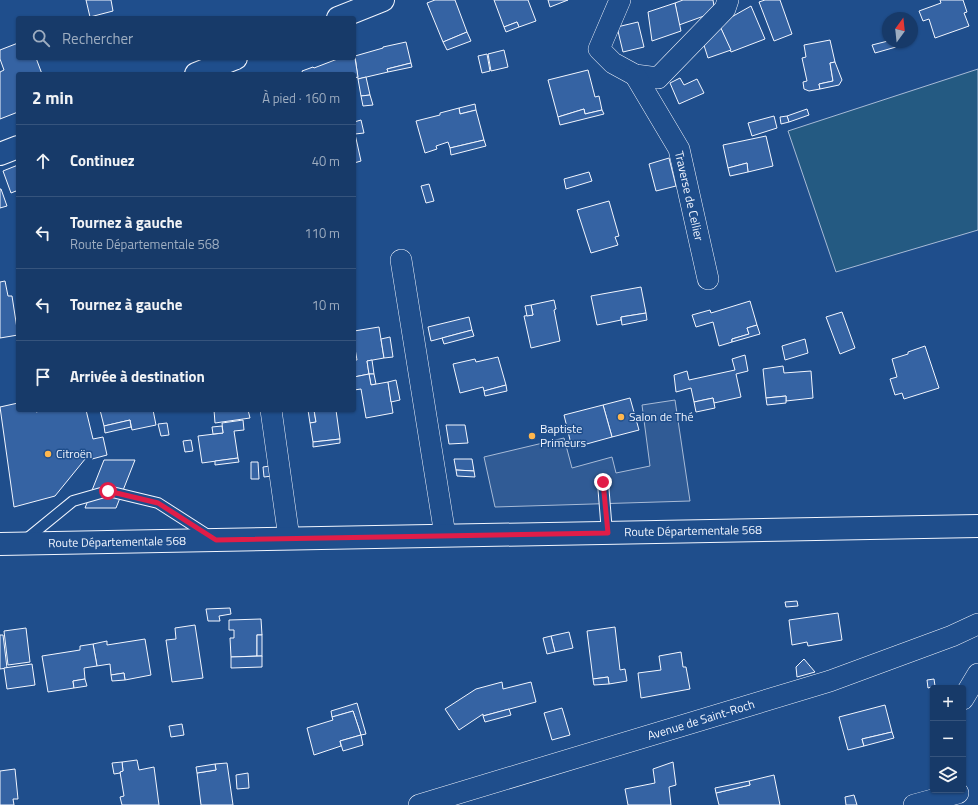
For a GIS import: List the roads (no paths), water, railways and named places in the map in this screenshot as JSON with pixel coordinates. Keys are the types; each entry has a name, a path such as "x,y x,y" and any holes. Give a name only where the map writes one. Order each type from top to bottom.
{"main road":[{"path":"343,16 383,0"},
{"path":"201,72 231,60"},
{"path":"0,154 16,148"},
{"name":"Route Départementale 568","path":"10,544 978,526"}],"street":[{"path":"620,0 599,48 613,63 635,75 658,78 725,9 728,0"},
{"name":"Traverse de Cellier","path":"635,75 679,149 708,279"},
{"path":"401,260 445,536"},
{"path":"271,412 289,538"},
{"name":"Avenue de Saint-Roch","path":"419,805 830,681 952,636 978,624"},
{"path":"966,694 978,674"},
{"path":"914,805 962,796"}],"lane":[{"path":"603,482 608,533"},
{"path":"10,544 73,501 108,491 158,503 216,540"}],"place":[{"name":"Salon de Thé","path":"621,417"},
{"name":"Baptiste Primeurs","path":"532,436"},
{"name":"Citroën","path":"48,454"}]}
